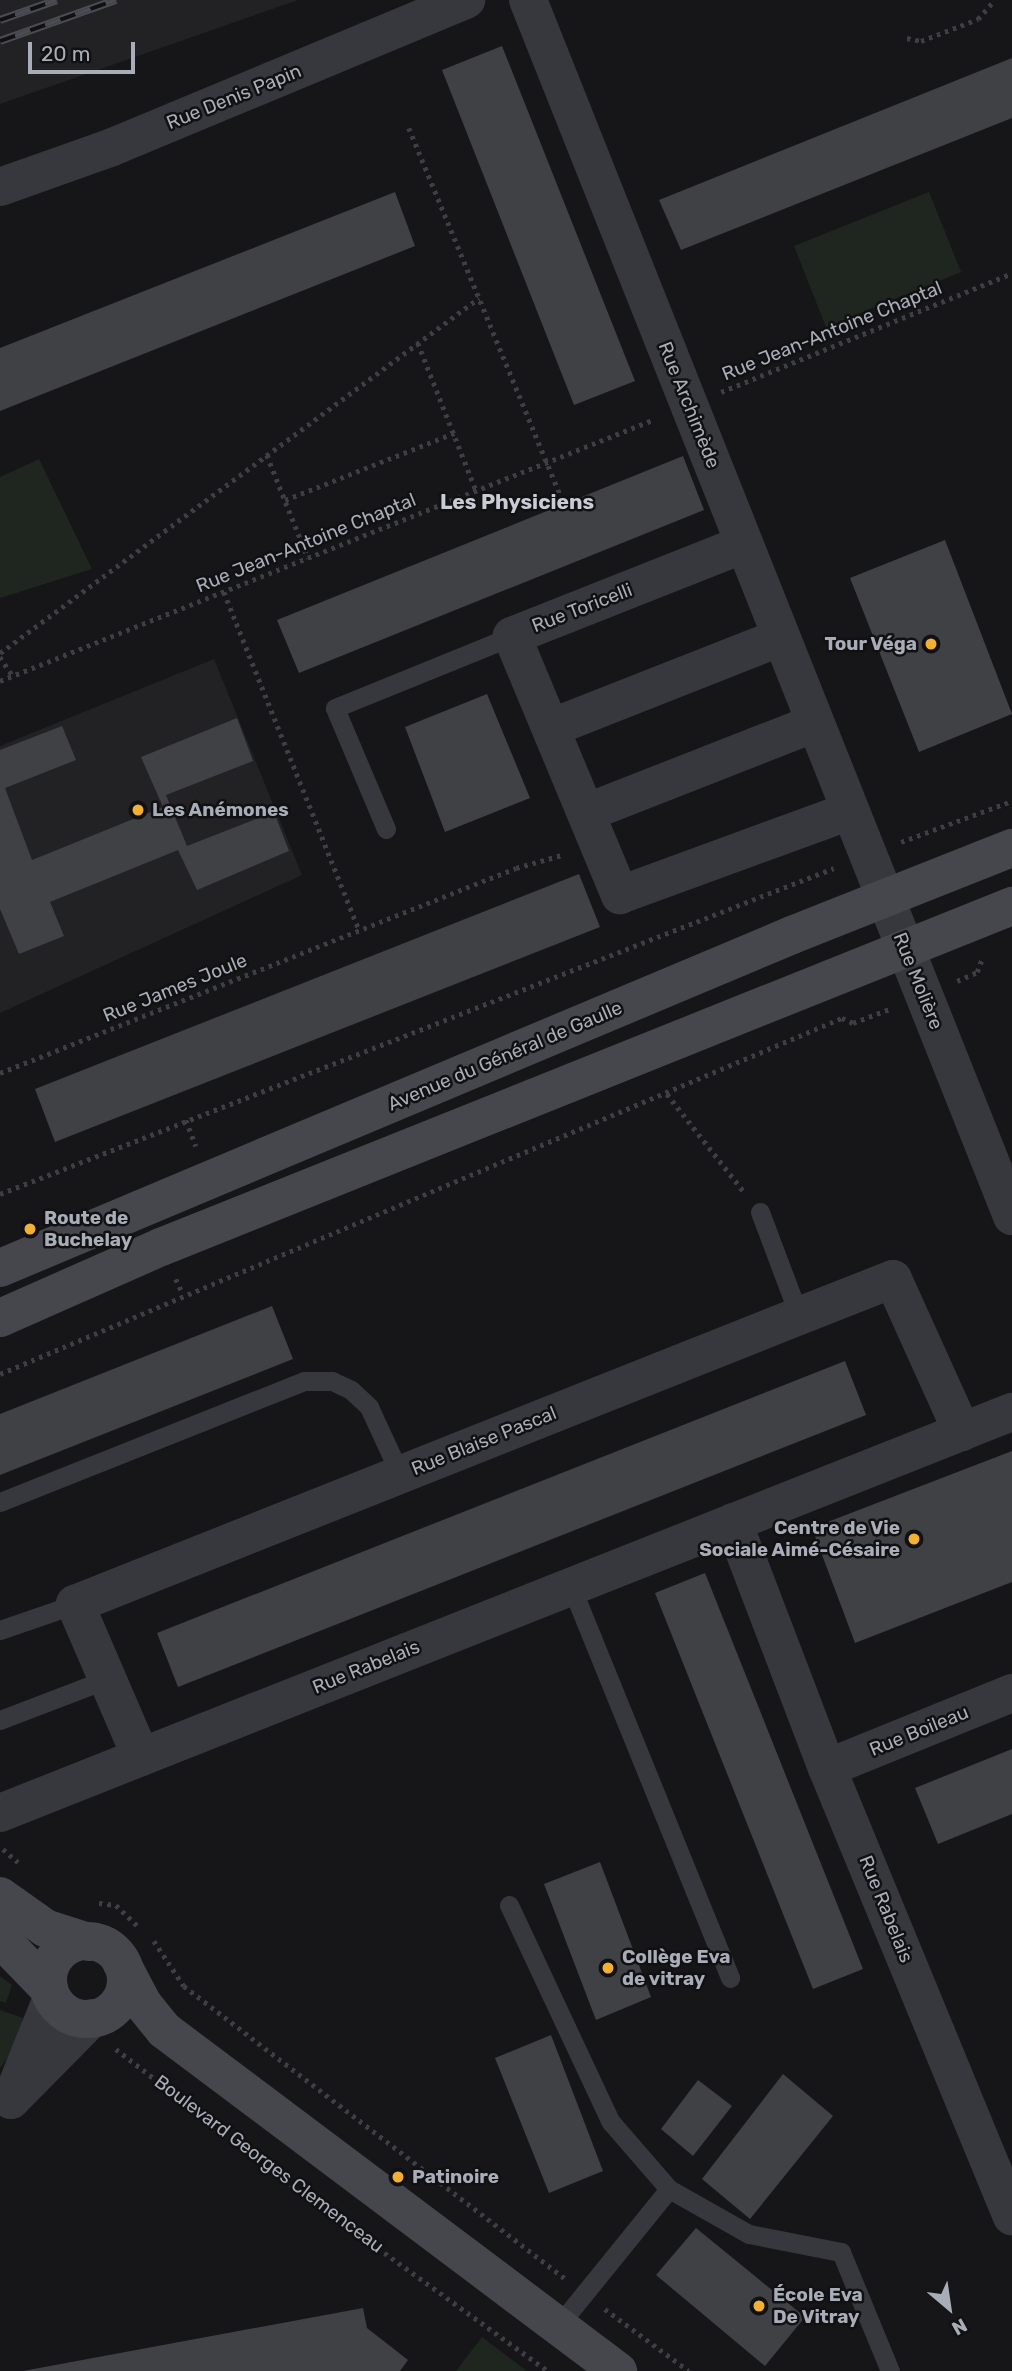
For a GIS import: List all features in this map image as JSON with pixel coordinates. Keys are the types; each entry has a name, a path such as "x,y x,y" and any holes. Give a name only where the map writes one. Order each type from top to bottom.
{"main road":[{"name":"Avenue du Général de Gaulle","path":"0,1268 884,897 1012,848"},
{"path":"0,1318 174,1242 1012,906"},
{"path":"0,1896 45,1928 108,1947 121,1962 143,2004 164,2030 618,2371"},
{"path":"0,1938 66,2013 164,2030"},
{"path":"51,1993 54,1959 69,1946 89,1941"},
{"path":"94,2018 120,2001 125,1982 121,1962"}],"street":[{"name":"Rue Denis Papin","path":"0,187 110,148 466,0"},
{"name":"Rue Archimède","path":"528,0 850,811"},
{"name":"Rue Toricelli","path":"744,544 512,636 553,726 620,895 850,811"},
{"path":"553,726 780,637"},
{"path":"594,826 815,723"},
{"name":"Rue Molière","path":"850,811 923,995 999,1146 1012,1216"},
{"name":"Rue Blaise Pascal","path":"75,1604 893,1279 962,1432"},
{"name":"Rue Rabelais","path":"0,1813 1012,1412"},
{"name":"Rue Rabelais","path":"733,1522 827,1768 1012,2217"},
{"path":"75,1604 141,1757"},
{"name":"Rue Boileau","path":"827,1768 1012,1693"},
{"path":"5,2106 51,1993"},
{"path":"5,2106 94,2018"}],"lane":[{"path":"386,829 335,708 512,636"},
{"path":"760,1212 799,1316"},
{"path":"0,1502 304,1381 332,1381 351,1390 369,1407 400,1474"},
{"path":"571,1586 730,1978"},
{"path":"0,1630 75,1604"},
{"path":"0,1720 107,1678"},
{"path":"509,1905 610,2121 669,2189 749,2234 841,2252 890,2371"},
{"path":"558,2326 669,2189"}],"path":[{"path":"907,38 922,41 978,19 992,3"},
{"path":"409,128 564,504"},
{"name":"Rue Jean-Antoine Chaptal","path":"0,681 1012,273"},
{"path":"13,676 0,655 479,298"},
{"path":"418,343 476,490"},
{"path":"285,500 454,433"},
{"path":"267,455 308,558"},
{"path":"224,592 359,930"},
{"path":"0,1194 867,855 1012,801"},
{"name":"Rue James Joule","path":"0,1073 359,930 594,826"},
{"path":"967,977 976,972 981,959 991,955"},
{"path":"0,1374 842,1018 853,1023 864,1020 923,995"},
{"path":"667,1094 760,1212"},
{"path":"0,1846 20,1864"},
{"path":"93,1903 116,1905 158,1946 184,1986 689,2371"},
{"name":"Boulevard Georges Clemenceau","path":"65,2045 119,2049 302,2193 548,2371"}],"shaded area":[{"path":"0,0 298,0 0,104"},
{"path":"929,192 961,272 826,327 794,246"},
{"path":"39,459 92,569 0,598 0,477"},
{"name":"Les Anémones","path":"214,659 302,875 0,1013 0,746"},
{"path":"0,1976 12,1985 6,2003 0,2001"},
{"path":"0,2010 23,2018 15,2048 0,2068"},
{"path":"482,2337 527,2371 456,2371"}],"building":[{"path":"502,46 635,381 574,405 442,70"},
{"path":"1012,58 1012,118 681,250 659,200"},
{"path":"395,192 415,246 0,411 0,348"},
{"path":"683,456 704,510 299,673 277,620"},
{"name":"Tour Véga","path":"945,540 1012,714 919,752 850,578"},
{"path":"487,694 530,798 445,832 405,727"},
{"path":"237,718 253,761 166,795 187,846 274,812 289,851 197,890 178,850 50,902 64,936 19,954 0,909 0,750 62,726 76,760 5,788 32,860 163,807 141,757"},
{"path":"579,874 600,927 55,1142 35,1089"},
{"path":"272,1306 293,1359 0,1475 0,1414"},
{"path":"845,1361 866,1415 178,1687 157,1633"},
{"name":"Centre de Vie Sociale Aimé-Césaire","path":"1012,1451 1012,1582 855,1643 812,1528"},
{"path":"705,1573 863,1969 813,1989 655,1593"},
{"path":"1012,1749 1012,1814 938,1844 915,1788"},
{"path":"600,1862 651,1997 596,2020 544,1884"},
{"path":"551,2035 603,2171 549,2193 495,2058"},
{"path":"783,2074 833,2116 750,2219 702,2179"},
{"path":"698,2080 732,2106 693,2156 661,2129"},
{"path":"696,2228 805,2317 765,2366 656,2275"},
{"path":"363,2308 367,2328 408,2360 400,2371 23,2371"}],"railway":[{"path":"0,20 57,0"},
{"path":"0,41 116,0"}],"place":[{"name":"Tour Véga","path":"931,644"},
{"name":"Les Anémones","path":"138,810"},
{"name":"Route de Buchelay","path":"30,1229"},
{"name":"Centre de Vie Sociale Aimé-Césaire","path":"914,1539"},
{"name":"Collège Eva de vitray","path":"608,1968"},
{"name":"Patinoire","path":"398,2177"},
{"name":"École Eva De Vitray","path":"759,2306"}],"district":[{"name":"Les Physiciens","path":"517,502"}]}
